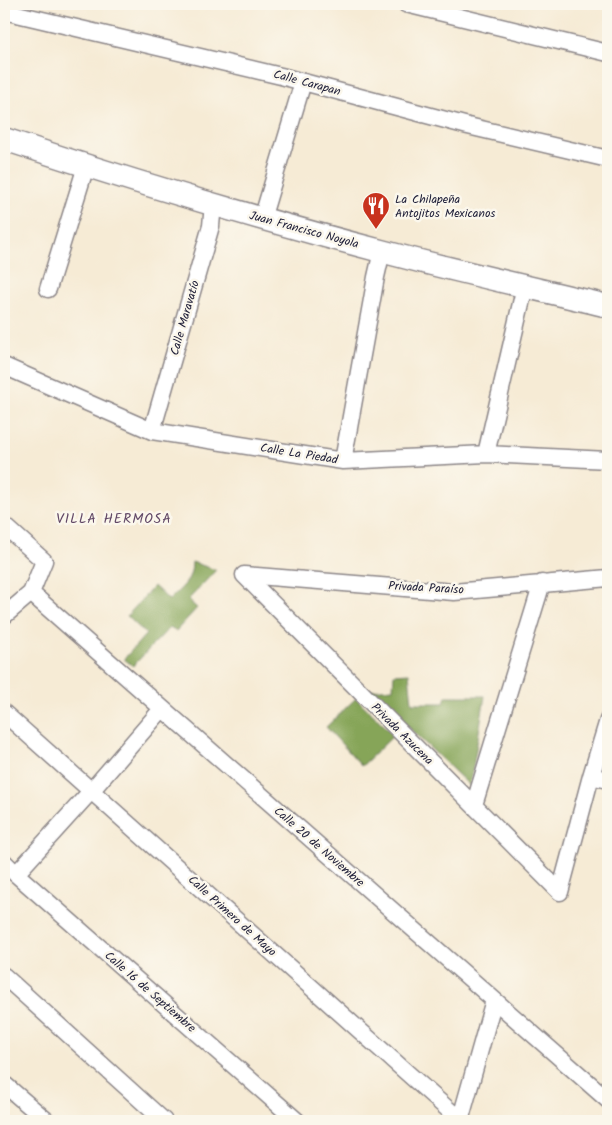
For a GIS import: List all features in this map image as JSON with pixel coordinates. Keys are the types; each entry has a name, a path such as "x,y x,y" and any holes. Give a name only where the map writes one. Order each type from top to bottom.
{"street":[{"path":"406,4 608,53"},
{"name":"Calle Carapan","path":"4,11 303,82 468,126 608,159"},
{"path":"262,219 303,82"},
{"name":"Juan Francisco Noyola","path":"4,140 262,219 382,252 608,306"},
{"path":"48,289 86,166"},
{"name":"Calle Maravatío","path":"152,431 211,226 213,204"},
{"path":"343,461 382,252"},
{"path":"486,454 524,286"},
{"name":"Calle La Piedad","path":"4,366 152,431 343,461 486,454 608,460"},
{"path":"4,525 44,561 31,593 4,616"},
{"name":"Privada Paraíso","path":"244,575 454,592 608,578"},
{"name":"Privada Azucena","path":"244,575 560,892 591,776"},
{"path":"474,805 542,583"},
{"name":"Calle 20 de Noviembre","path":"31,593 608,1100"},
{"path":"16,874 92,790 162,708"},
{"name":"Calle Primero de Mayo","path":"4,713 460,1121"},
{"path":"608,720 591,776 608,780"},
{"name":"Calle 16 de Septiembre","path":"4,862 297,1121"},
{"path":"5,980 164,1121"},
{"path":"460,1121 494,1000"},
{"path":"4,1084 47,1121"}],"green space":[{"path":"192,562 216,570 188,600 197,608 176,631 170,627 133,666 124,659 146,634 127,616 154,586 169,600 188,579 192,569"},
{"path":"409,673 412,703 444,703 446,696 485,696 470,786 369,690 393,688 394,674"},
{"path":"356,698 394,735 362,766 326,727"}],"place":[{"name":"La Chilapeña Antojitos Mexicanos","path":"376,230"}],"district":[{"name":"VILLA HERMOSA","path":"114,519"}]}
